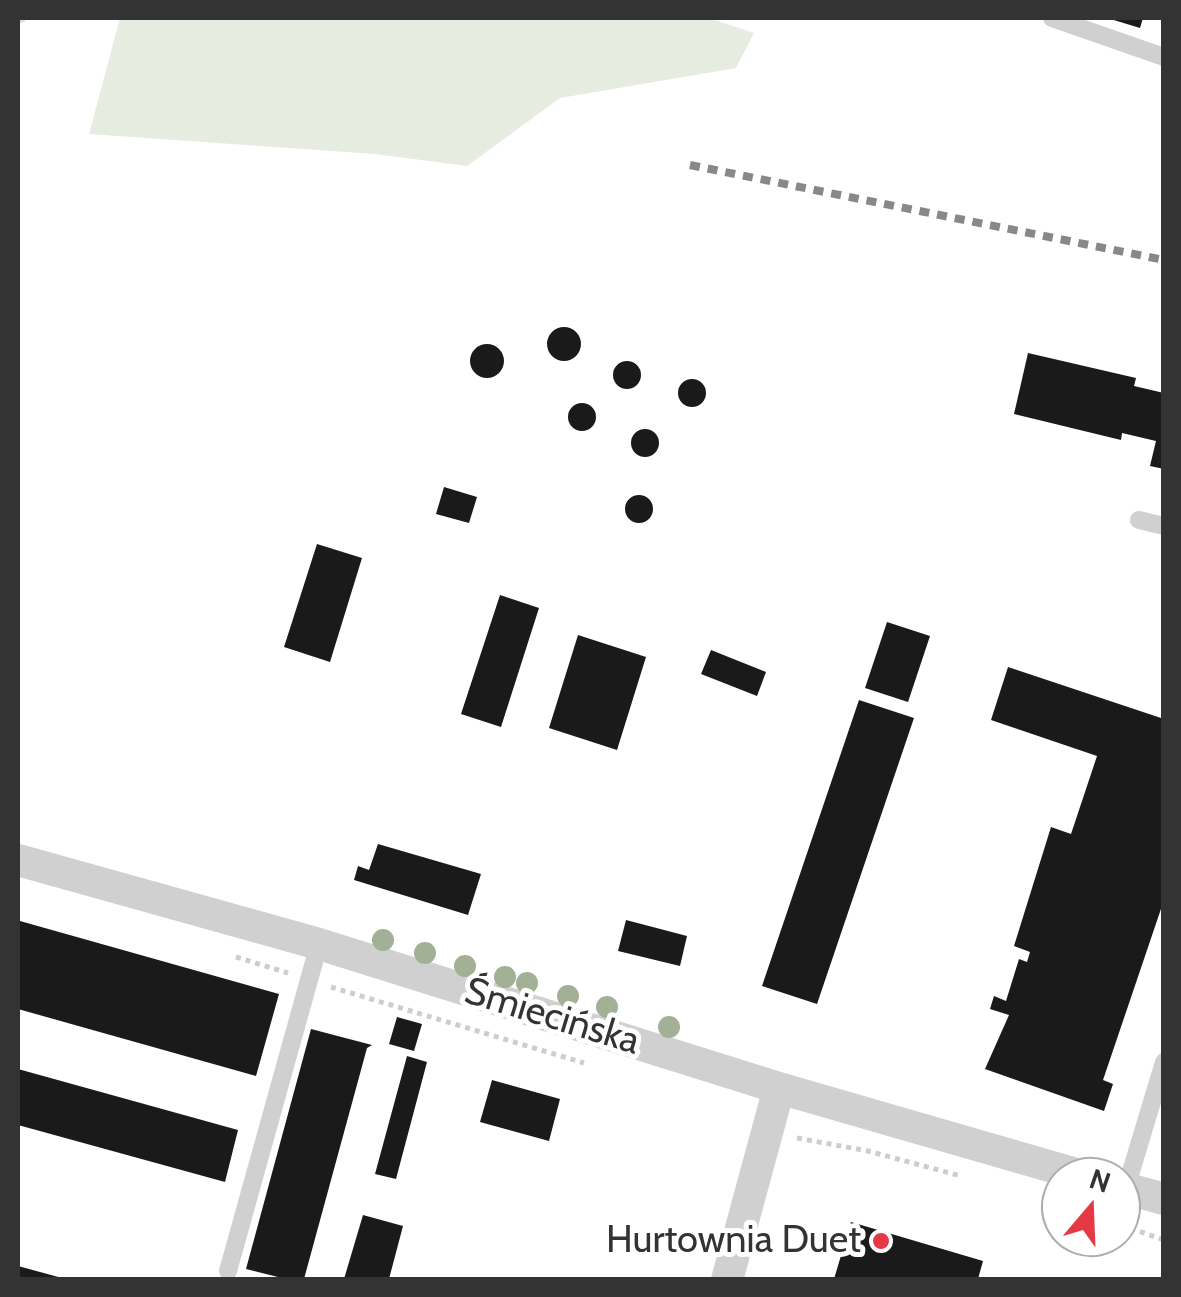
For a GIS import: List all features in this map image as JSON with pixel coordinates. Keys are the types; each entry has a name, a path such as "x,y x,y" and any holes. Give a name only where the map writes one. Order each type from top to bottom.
{"street":[{"name":"Śmiecińska","path":"18,860 318,944 779,1088 1041,1164"},
{"path":"726,1280 779,1088"}],"lane":[{"path":"1052,18 1164,57"},
{"path":"1139,520 1164,526"},
{"path":"228,1271 318,944"},
{"path":"1133,1157 1164,1062"}],"shaded area":[{"path":"120,18 709,18 754,33 736,68 560,98 467,166 375,154 89,134"}],"building":[{"path":"1107,18 1143,18 1140,28"},
{"path":"564,327 576,332 581,344 576,356 564,361 552,356 547,344 552,332"},
{"path":"487,344 499,349 504,361 499,373 487,378 475,373 470,361 475,349"},
{"path":"1028,353 1136,378 1134,386 1164,393 1164,469 1150,466 1156,441 1122,433 1121,440 1014,414"},
{"path":"627,361 637,365 641,375 637,385 627,389 617,385 613,375 617,365"},
{"path":"692,379 702,383 706,393 702,403 692,407 682,403 678,393 682,383"},
{"path":"582,403 592,407 596,417 592,427 582,431 572,427 568,417 572,407"},
{"path":"645,429 655,433 659,443 655,453 645,457 635,453 631,443 635,433"},
{"path":"444,487 477,497 469,523 436,514"},
{"path":"639,495 649,499 653,509 649,519 639,523 629,519 625,509 629,499"},
{"path":"317,544 362,558 330,662 284,647"},
{"path":"500,595 539,608 501,727 461,714"},
{"path":"887,622 930,636 908,702 865,688"},
{"path":"578,635 646,657 617,750 549,728"},
{"path":"711,650 766,672 757,696 701,674"},
{"path":"1008,667 1164,719 1164,900 1103,1080 1113,1084 1104,1111 985,1069 1009,1015 990,1009 994,996 1006,1001 1019,959 1027,962 1030,952 1014,946 1051,827 1071,834 1097,756 991,720"},
{"path":"859,700 914,718 817,1004 762,986"},
{"path":"378,844 481,874 468,915 354,880 358,866 369,870"},
{"path":"626,920 687,936 680,966 618,951"},
{"path":"20,921 279,994 256,1076 18,1009"},
{"path":"397,1017 422,1024 414,1051 389,1044"},
{"path":"311,1029 372,1045 367,1048 304,1279 286,1279 246,1269"},
{"path":"407,1056 427,1062 396,1179 375,1174"},
{"path":"18,1069 238,1130 225,1182 18,1125"},
{"path":"492,1080 560,1099 549,1141 480,1122"},
{"path":"363,1215 403,1226 389,1279 344,1279"},
{"name":"Hurtownia Duet","path":"851,1222 983,1261 978,1279 834,1279"},
{"path":"18,1266 62,1278 62,1279 18,1279"}],"waterway":[{"path":"18,19 22,18"}],"railway":[{"path":"690,165 1164,260"}],"place":[{"name":"Hurtownia Duet","path":"881,1241"}]}
